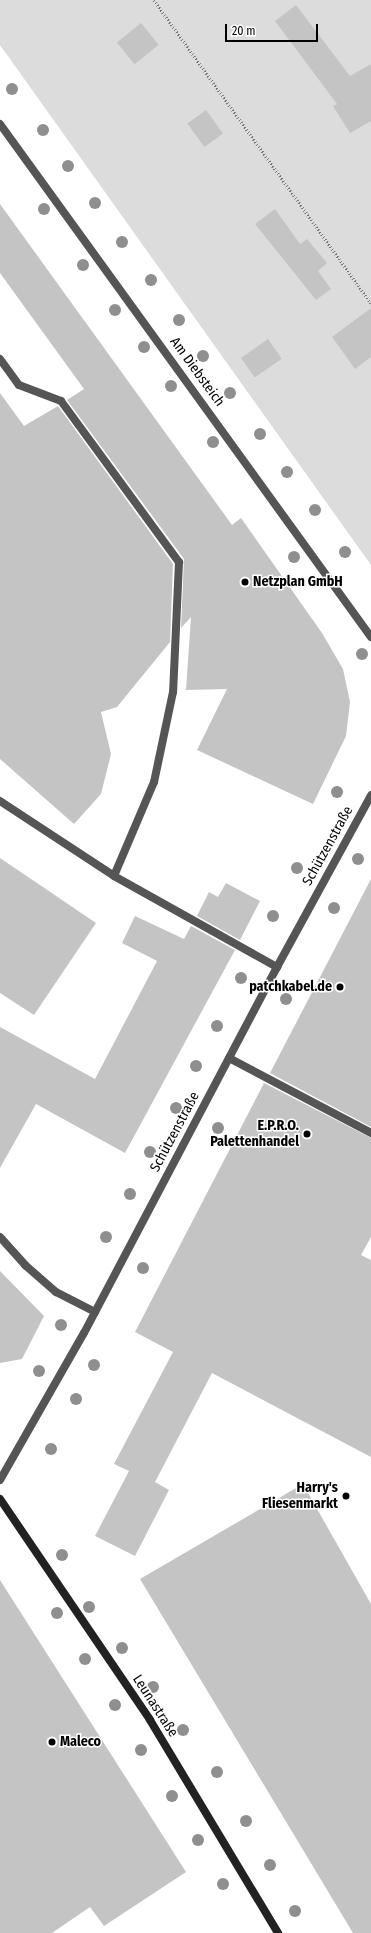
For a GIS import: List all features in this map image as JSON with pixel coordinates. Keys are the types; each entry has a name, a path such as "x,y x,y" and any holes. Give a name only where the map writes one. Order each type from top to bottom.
{"street":[{"name":"Am Diebsteich","path":"0,124 371,638"},
{"path":"0,359 19,385 61,401 179,562 173,692 154,782 114,876"},
{"name":"Schützenstraße","path":"0,1480 95,1312 276,968 371,795"},
{"path":"0,801 114,876 276,968"},
{"path":"228,1058 371,1133"},
{"path":"0,1237 25,1265 56,1292 95,1312"},
{"name":"Leunastraße","path":"0,1499 150,1720 278,1933"}],"path":[{"path":"154,0 371,303"}],"shaded area":[{"path":"0,0 371,0 371,565 0,45"}],"building":[{"path":"296,5 350,76 371,64 371,121 350,133 333,106 337,104 275,21"},
{"path":"141,23 159,45 135,64 117,43"},
{"path":"206,110 223,133 204,147 187,124"},
{"path":"0,204 232,525 241,518 322,633 343,669 350,702 346,736 313,804 197,750 227,689 186,690 191,617 181,628 184,559 67,400 84,389 0,273"},
{"path":"275,209 300,244 307,239 327,263 318,271 331,289 316,300 255,224"},
{"path":"371,308 371,357 355,369 332,337"},
{"path":"268,339 282,359 255,378 241,358"},
{"path":"0,393 24,426 58,406 173,564 170,642 117,707 101,712 111,754 101,794 74,824 0,759"},
{"path":"0,858 96,923 34,1015 0,993"},
{"path":"371,879 371,1127 270,1073"},
{"path":"226,883 260,901 240,940 197,916 209,892 218,897"},
{"path":"135,916 184,939 191,926 235,950 125,1153 36,1104 0,1168 0,1027 95,1079 157,961 122,943"},
{"path":"264,1083 371,1138 371,1237 361,1255 371,1260 371,1457 212,1373 155,1482 169,1490 135,1556 95,1536 129,1471 114,1464 173,1352 135,1332"},
{"path":"0,1271 44,1316 22,1359 0,1363"},
{"path":"303,1484 371,1604 371,1933 353,1933 140,1579"},
{"name":"Maleco","path":"0,1580 186,1872 104,1926 90,1907 52,1933 0,1933"}],"place":[{"name":"Netzplan GmbH","path":"245,582"},
{"name":"patchkabel.de","path":"340,987"},
{"name":"E.P.R.O. Palettenhandel","path":"307,1134"},
{"name":"Harry's Fliesenmarkt","path":"346,1496"},
{"name":"Maleco","path":"52,1742"}]}
